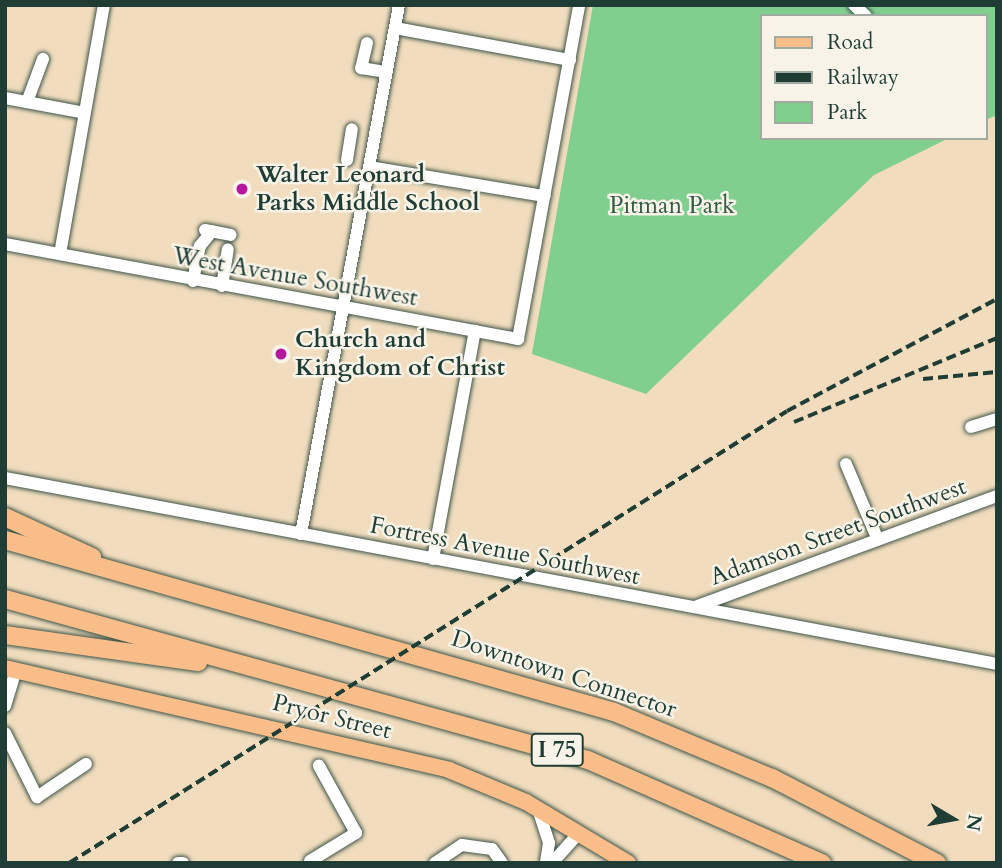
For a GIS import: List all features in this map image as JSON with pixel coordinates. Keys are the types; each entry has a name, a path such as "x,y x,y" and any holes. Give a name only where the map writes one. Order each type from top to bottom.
{"highway":[{"path":"5,517 156,584"},
{"name":"I 75","path":"5,540 156,584"},
{"name":"Downtown Connector","path":"156,584 614,712 772,778 937,863"},
{"name":"I 75","path":"5,599 588,760 822,863"},
{"path":"5,635 278,674"}],"main road":[{"name":"Pryor Street","path":"11,669 418,761 537,809 628,863"}],"street":[{"path":"60,254 85,113 88,66 104,5"},
{"path":"301,534 399,5"},
{"path":"369,167 545,196 579,5"},
{"path":"395,29 570,60"},
{"path":"367,43 360,73 387,72"},
{"path":"27,102 43,59"},
{"path":"5,98 85,113"},
{"path":"347,160 354,130 375,134"},
{"name":"West Avenue Southwest","path":"5,244 193,281 519,339 545,196"},
{"path":"193,281 200,246 207,230 230,235"},
{"path":"222,286 228,249"},
{"path":"433,559 475,331"},
{"path":"971,427 997,419"},
{"path":"846,464 878,540"},
{"name":"Fortress Avenue Southwest","path":"5,478 997,664"},
{"name":"Adamson Street Southwest","path":"694,608 997,496"},
{"path":"5,706 11,669"},
{"path":"5,733 37,797 86,764"},
{"path":"309,862 356,833 319,766"},
{"path":"537,809 549,843 546,863"},
{"path":"552,863 579,833"},
{"path":"435,863 462,845 492,849 502,863"}],"green space":[{"name":"Pitman Park","path":"593,5 997,5 997,115 988,119 988,14 760,14 760,140 945,140 874,175 646,394 532,354"}],"railway":[{"path":"69,863 787,411 997,299"},
{"path":"794,422 997,338"},
{"path":"923,379 997,372"}],"place":[{"name":"Walter Leonard Parks Middle School","path":"242,189"},
{"name":"Church and Kingdom of Christ","path":"281,354"}]}
